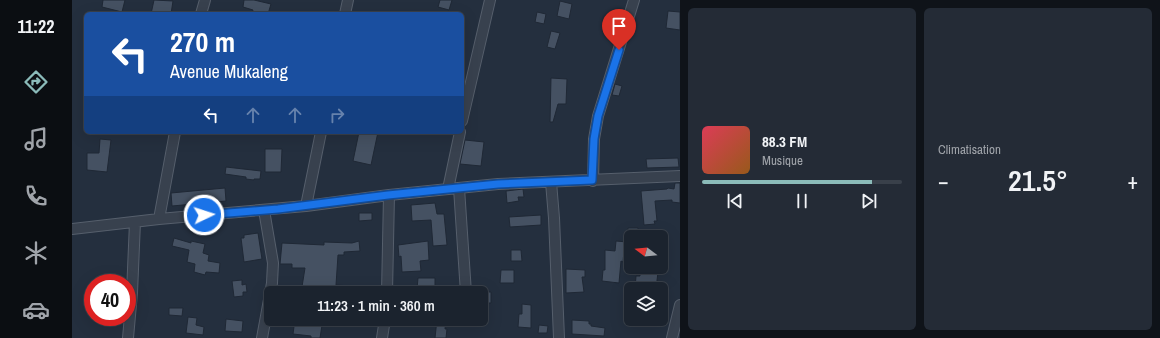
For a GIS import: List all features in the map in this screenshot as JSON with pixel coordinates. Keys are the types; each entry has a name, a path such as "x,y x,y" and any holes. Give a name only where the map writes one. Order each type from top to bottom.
{"street":[{"path":"202,12 205,0"},
{"path":"345,12 348,0"},
{"path":"464,112 490,0"},
{"path":"592,180 594,139 598,116 634,0"},
{"path":"159,219 175,134"},
{"path":"306,206 321,134"},
{"path":"448,189 460,134"},
{"path":"72,229 159,219 306,206 388,195 498,184 680,176"},
{"path":"551,182 559,338"},
{"path":"459,188 466,286"},
{"path":"387,286 388,195"},
{"path":"262,338 272,277 271,248 264,210"},
{"path":"128,338 133,286 135,222"},
{"path":"672,338 680,305"},
{"path":"382,338 384,326"}],"building":[{"path":"103,0 125,0 122,12 102,7"},
{"path":"154,0 173,1 171,12 151,12"},
{"path":"244,0 254,0 271,4 269,12 252,12 253,10 243,7"},
{"path":"440,0 452,0 449,10 438,7"},
{"path":"560,1 572,4 569,19 557,16"},
{"path":"668,11 680,12 680,30 666,28"},
{"path":"537,12 546,14 544,24 535,22"},
{"path":"551,31 560,33 555,49 547,47"},
{"path":"551,78 567,79 566,104 558,104 553,122 550,122"},
{"path":"615,84 622,86 619,96 612,95"},
{"path":"359,134 378,134 371,165 353,161"},
{"path":"100,139 111,140 107,172 87,170 87,153 99,153"},
{"path":"465,140 484,142 481,166 460,164"},
{"path":"265,149 282,149 281,172 265,172"},
{"path":"678,158 679,167 647,168 646,159"},
{"path":"226,167 261,171 260,179 246,179 246,177 225,174"},
{"path":"675,183 680,183 680,203 672,202 672,200 655,201 657,221 654,221 655,224 644,225 641,191 668,188 674,189"},
{"path":"225,188 226,201 172,206 171,193"},
{"path":"523,189 524,197 518,197 519,201 507,203 506,191"},
{"path":"435,203 437,214 444,214 447,245 433,246 431,220 412,221 411,205"},
{"path":"359,213 372,213 372,220 359,221"},
{"path":"541,215 541,225 510,227 509,217"},
{"path":"628,228 638,228 638,230 628,230"},
{"path":"258,233 262,259 244,262 241,238 244,238 244,235"},
{"path":"174,238 191,243 191,241 205,244 203,253 209,255 208,261 220,263 219,273 206,272 205,275 194,272 195,264 187,262 189,250 172,246"},
{"path":"359,241 360,251 344,252 344,255 338,255 336,285 351,286 302,286 305,268 292,268 292,264 280,264 282,243 324,245 324,242 352,243"},
{"path":"428,241 429,260 420,261 421,271 402,272 401,256 399,257 398,245"},
{"path":"616,241 624,242 623,262 621,261 619,283 602,281 603,270 605,270 605,250 615,251"},
{"path":"511,250 521,250 522,261 511,261"},
{"path":"566,269 585,270 585,277 582,277 584,292 566,293"},
{"path":"501,270 514,270 514,283 500,283"},
{"path":"640,274 658,274 657,282 636,282 636,276 640,276"},
{"path":"418,278 435,278 435,286 417,286"},
{"path":"242,280 242,285 246,284 247,292 243,292 243,296 234,297 232,281"},
{"path":"488,292 491,292 491,303 488,303"},
{"path":"522,304 531,305 531,328 518,327 519,314 522,314"},
{"path":"169,308 183,308 182,316 169,315"},
{"path":"188,317 197,318 196,325 204,327 203,335 186,333"},
{"path":"226,319 243,321 242,332 225,331"},
{"path":"572,320 589,321 591,326 605,328 604,336 572,334"},
{"path":"539,325 548,326 547,333 538,333"},
{"path":"294,326 322,326 320,338 311,338 311,336 293,334"},
{"path":"436,326 445,326 445,329 447,329 446,338 435,338"}],"route":[{"path":"204,215 278,209 388,195 498,184 592,180 594,139 598,116 619,50"}]}
